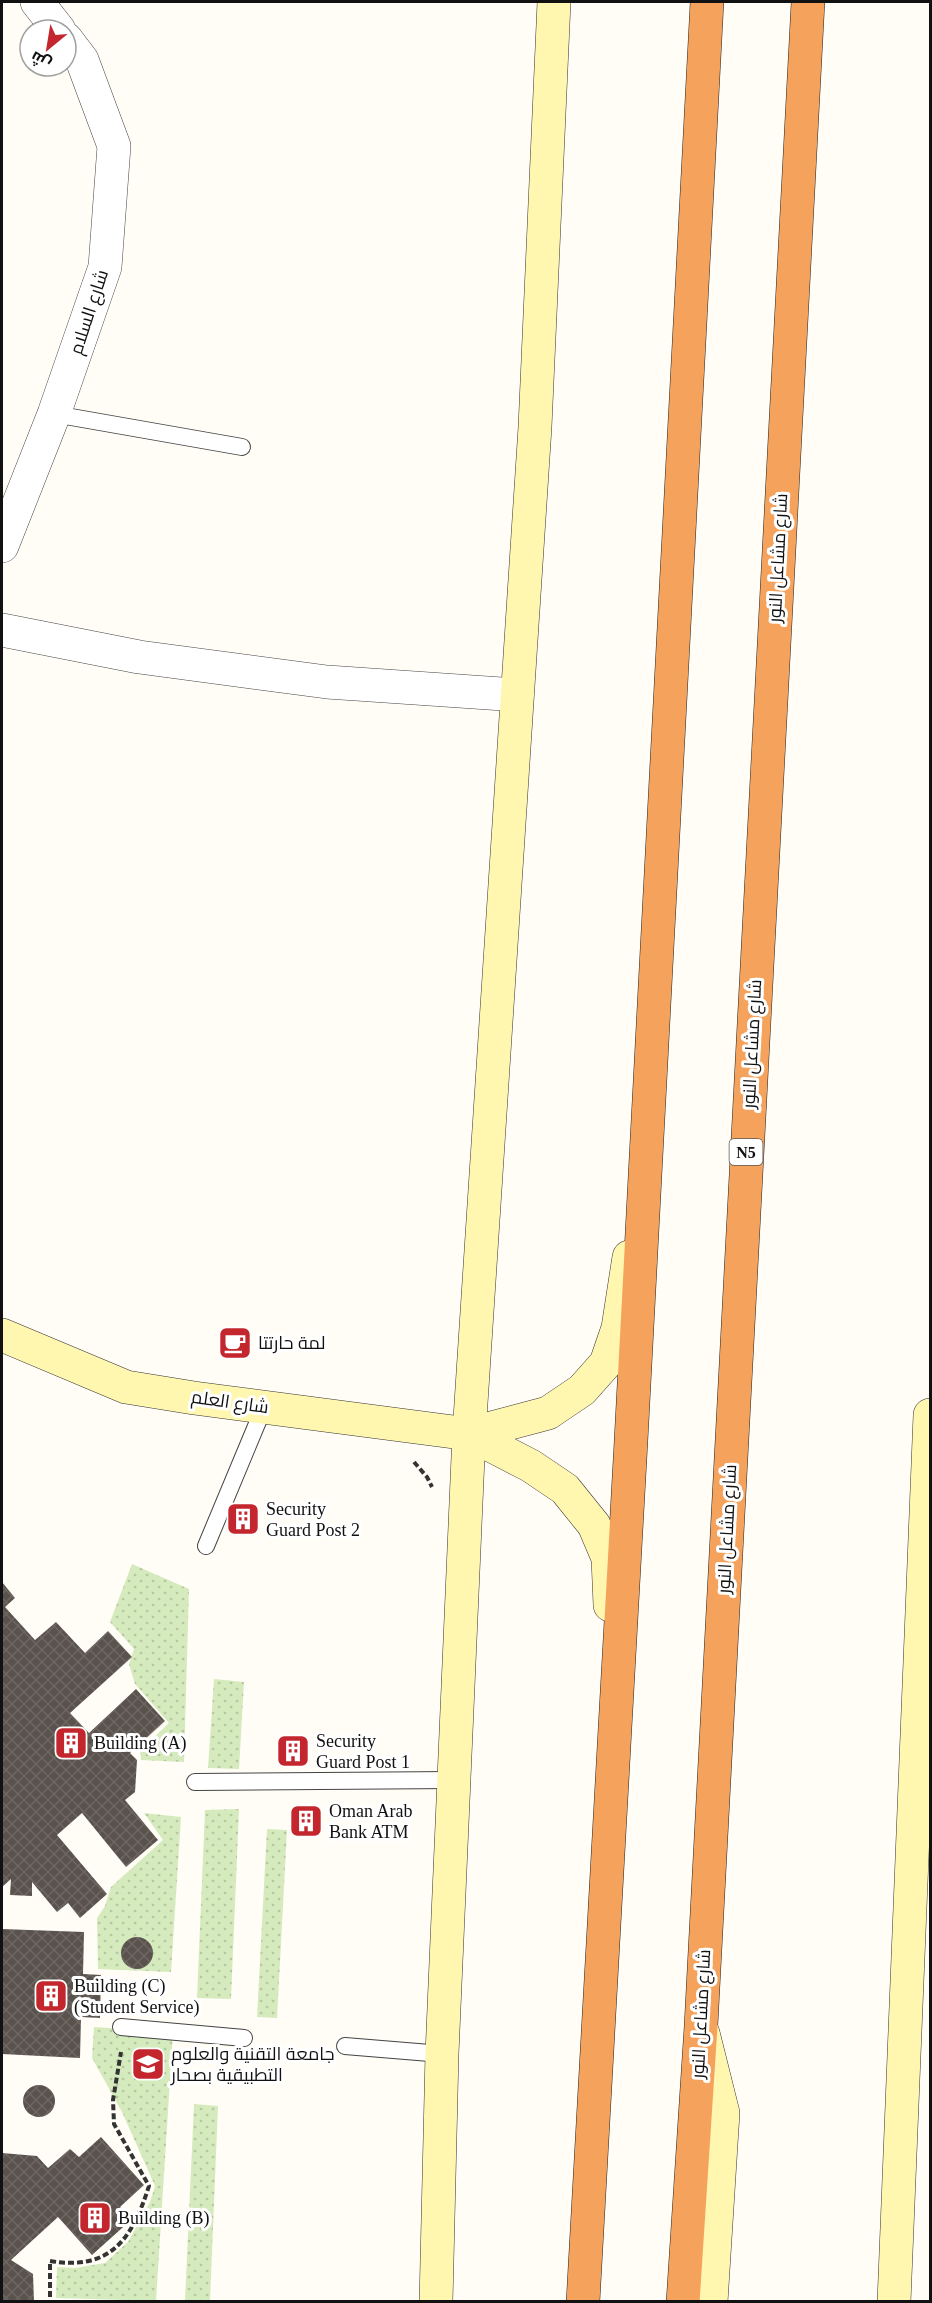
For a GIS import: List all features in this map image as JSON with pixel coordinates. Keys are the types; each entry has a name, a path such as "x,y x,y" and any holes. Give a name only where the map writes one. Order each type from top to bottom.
{"highway":[{"path":"583,2301 707,2"},
{"name":"شارع مشاعل النور","path":"683,2301 701,2026 808,2"}],"street":[{"path":"37,2 50,18"},
{"path":"436,2301 442,2054 469,1434 535,427 554,2"},
{"name":"شارع السلام","path":"2,546 54,414 105,267 114,146 78,55"},
{"path":"2,630 139,657 327,682 517,695"},
{"path":"469,1434 548,1413 582,1390 606,1363 618,1328 647,1141"},
{"name":"شارع العلم","path":"2,1335 126,1387 469,1434"},
{"path":"894,2301 929,1507 930,1415"},
{"path":"469,1434 531,1466 565,1489 594,1525 608,1558 615,1727"},
{"path":"701,2026 723,2113 711,2301"},
{"path":"416,2301 423,2182 441,2103"}],"lane":[{"path":"54,414 242,447"},
{"path":"206,1545 264,1407"},
{"path":"195,1782 453,1780"},
{"path":"123,2028 244,2038"},
{"path":"345,2046 442,2054"}],"path":[{"path":"412,1460 427,1477 432,1488"},
{"path":"50,2297 50,2261 71,2265 104,2258 128,2235 141,2210 149,2187 119,2135 113,2118 112,2100 123,2028"}],"green space":[{"path":"132,1564 189,1589 184,1762 141,1760 140,1751 169,1723 135,1684 129,1664 134,1649 110,1622"},
{"path":"214,1679 244,1682 239,1769 208,1768"},
{"path":"239,1809 231,1999 197,1998 205,1810"},
{"path":"144,1813 181,1817 171,1972 98,1969 97,1918 105,1906 111,1887 163,1840"},
{"path":"267,1829 287,1830 277,2018 257,2017"},
{"path":"94,2027 173,2032 156,2301 56,2298 57,2267 75,2268 105,2263 128,2242 150,2202 155,2186 122,2112 92,2058"},
{"path":"194,2104 218,2106 210,2301 185,2301"}],"building":[{"name":"Security Guard Post 2","path":"240,1504 258,1514 245,1535 228,1525"},
{"name":"Building (A)","path":"2,1582 15,1598 5,1607 35,1640 56,1622 85,1653 108,1631 132,1657 70,1713 89,1733 136,1689 165,1721 130,1753 137,1760 135,1792 125,1800 158,1840 126,1867 82,1813 57,1835 107,1894 80,1918 68,1903 57,1912 32,1882 32,1896 10,1895 11,1879 2,1887"},
{"name":"Security Guard Post 1","path":"283,1735 305,1736 304,1766 282,1765"},
{"name":"Oman Arab Bank ATM","path":"296,1809 318,1811 316,1833 294,1831"},
{"name":"Building (C) (Student Service)","path":"2,1929 84,1932 83,1974 101,1975 100,2018 81,2017 80,2058 2,2054"},
{"path":"137,1937 149,1941 153,1953 149,1965 137,1969 125,1965 121,1953 125,1941"},
{"path":"39,2085 50,2090 55,2101 50,2112 39,2117 28,2112 23,2101 28,2090"},
{"name":"Building (B)","path":"101,2137 144,2185 120,2207 131,2220 92,2255 58,2217 11,2260 33,2274 34,2302 2,2302 2,2153 37,2156 48,2168 70,2149 79,2157"}],"place":[{"name":"لمة حارتتا","path":"235,1343"},
{"name":"Security Guard Post 2","path":"243,1519"},
{"name":"Building (A)","path":"71,1743"},
{"name":"Security Guard Post 1","path":"293,1751"},
{"name":"Oman Arab Bank ATM","path":"306,1821"},
{"name":"Building (C) (Student Service)","path":"51,1996"},
{"name":"جامعة التقنية والعلوم التطبيقية بصحار","path":"148,2064"},
{"name":"Building (B)","path":"95,2218"}]}
